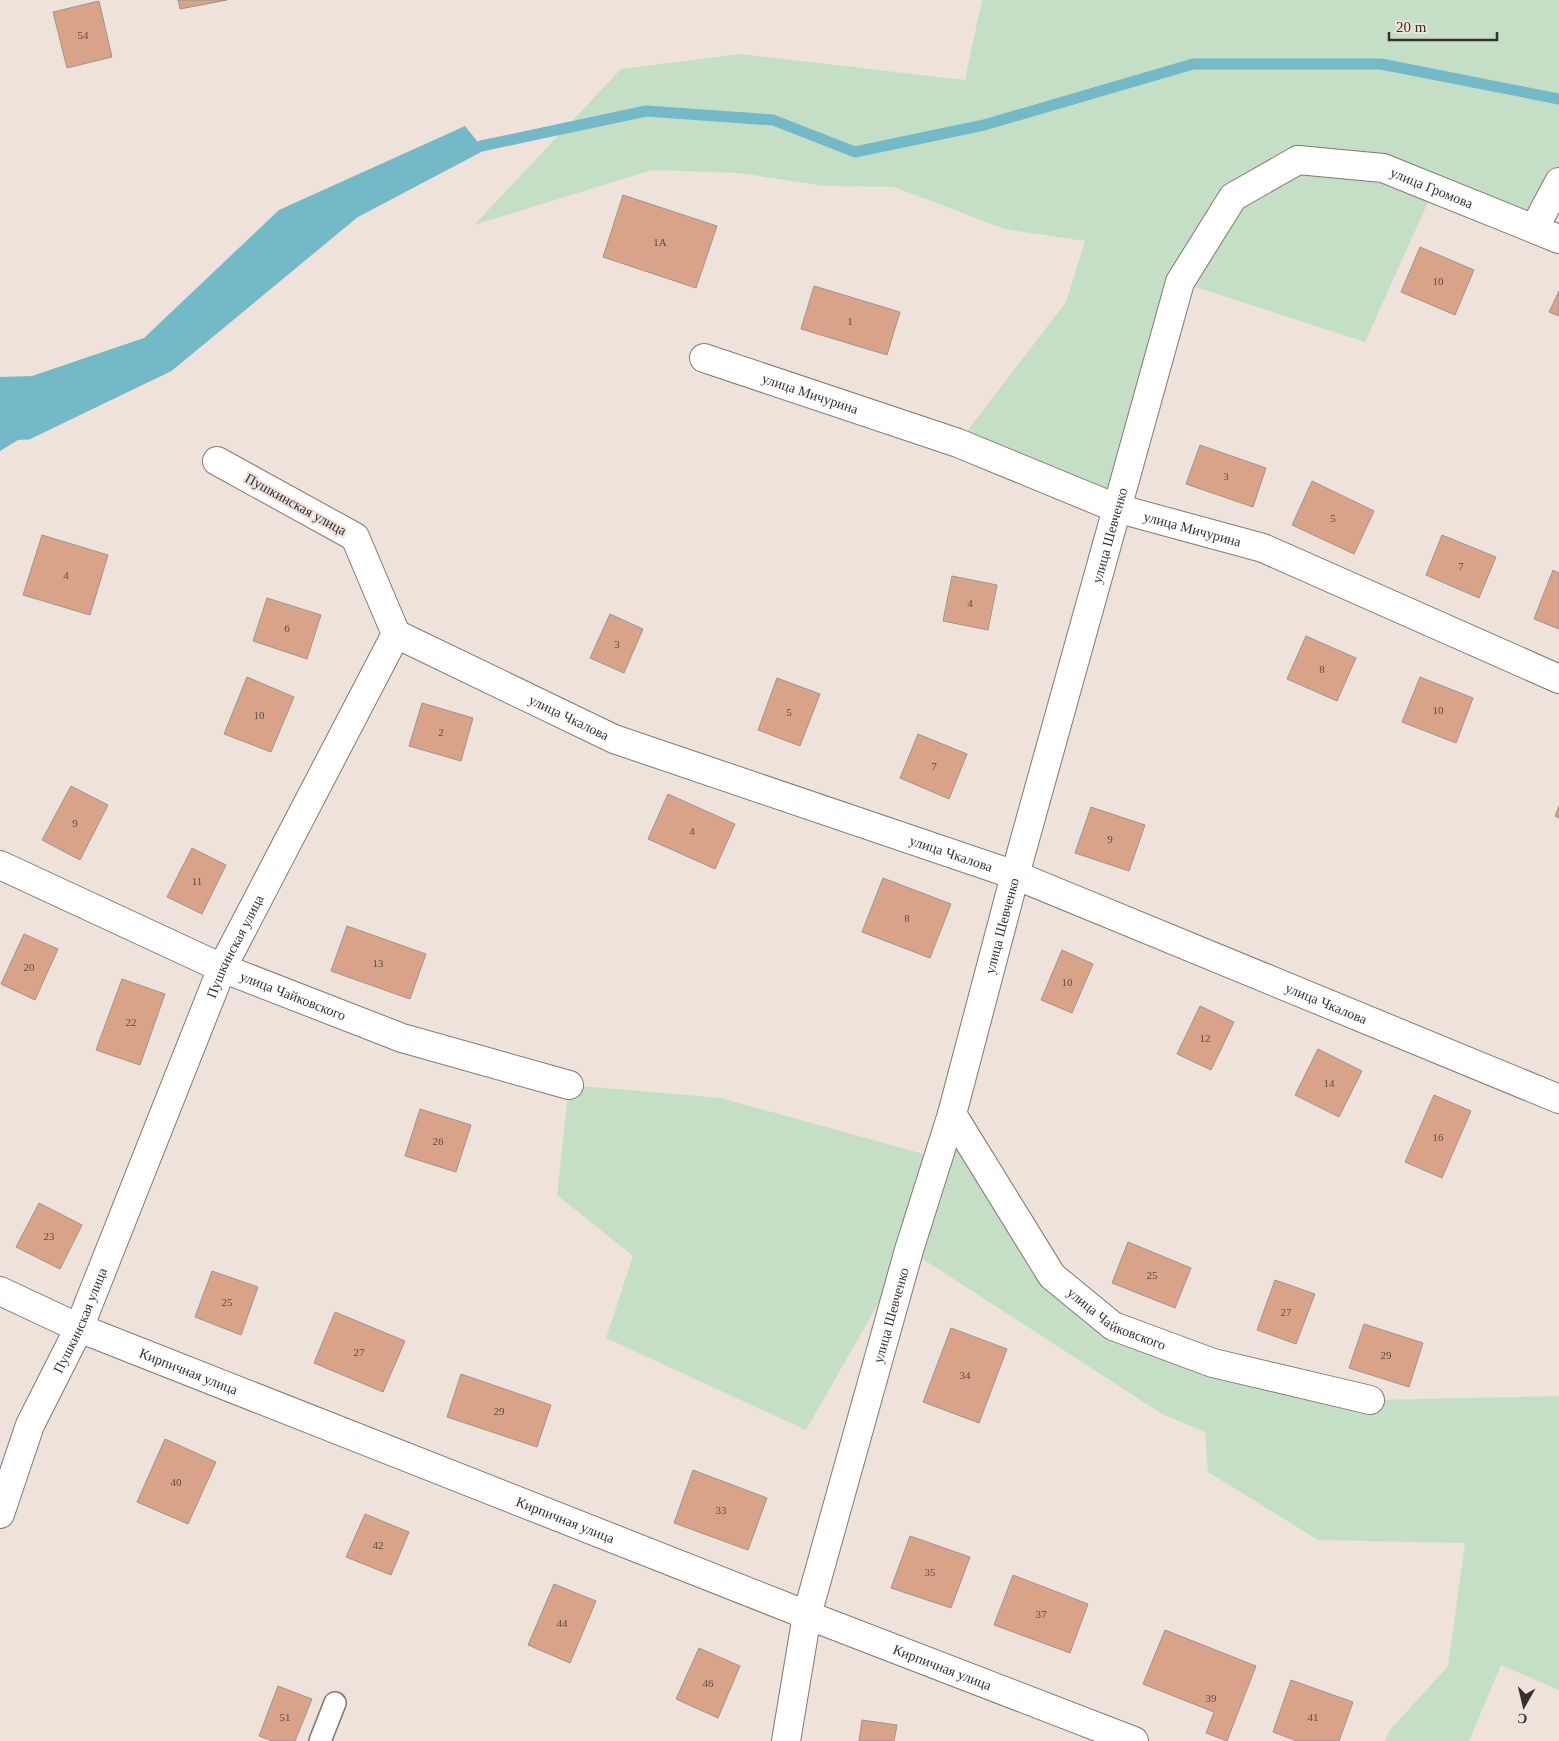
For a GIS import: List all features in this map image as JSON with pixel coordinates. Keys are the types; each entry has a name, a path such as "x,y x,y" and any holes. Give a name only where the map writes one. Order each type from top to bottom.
{"street":[{"name":"улица Громова","path":"1298,160 1383,168 1547,233"},
{"name":"улица Шевченко","path":"786,1741 807,1615 909,1250 952,1114 1015,874 1180,282 1233,197 1298,160"},
{"path":"1547,233 1559,182"},
{"name":"улица Мичурина","path":"704,358 958,443 1116,508 1263,548 1559,678"},
{"name":"Пушкинская улица","path":"0,1514 30,1425 79,1328 222,968 396,634 355,537 217,461"},
{"name":"улица Чкалова","path":"396,634 614,739 1015,874 1559,1099"},
{"name":"улица Чайковского","path":"0,865 222,968 402,1038 569,1085"},
{"name":"улица Чайковского","path":"952,1114 1052,1276 1113,1326 1213,1363 1370,1400"},
{"name":"Кирпичная улица","path":"0,1291 79,1328 807,1615 1134,1741"}],"lane":[{"path":"320,1741 335,1703"}],"green space":[{"path":"982,0 1559,0 1559,182 1535,227 1434,189 1365,342 1180,282 1116,508 958,443 1066,302 1085,241 1005,229 894,187 824,186 739,173 652,170 474,225 621,69 740,54 965,80"},
{"path":"569,1085 721,1098 938,1158 952,1114 1001,1195 1113,1326 1370,1400 1559,1396 1559,1690 1501,1665 1469,1741 1385,1741 1389,1731 1448,1666 1465,1543 1318,1540 1208,1472 1205,1432 1162,1414 909,1250 806,1430 606,1338 633,1256 557,1195"}],"water":[{"path":"465,126 481,146 354,213 169,366 28,434 0,451 0,377 32,376 144,338 279,210"}],"building":[{"path":"178,0 227,0 180,9"},
{"path":"99,1 112,57 67,68 53,12"},
{"path":"623,195 717,226 696,288 603,257"},
{"path":"1420,247 1474,270 1455,315 1401,292"},
{"path":"814,286 900,312 887,355 801,329"},
{"path":"1559,291 1559,316 1549,312"},
{"path":"1200,445 1266,468 1253,507 1186,484"},
{"path":"1312,481 1374,511 1354,554 1292,525"},
{"path":"42,535 108,555 90,615 23,595"},
{"path":"1442,535 1496,557 1479,598 1426,575"},
{"path":"1553,570 1559,573 1559,629 1534,619"},
{"path":"952,576 997,585 988,630 943,621"},
{"path":"267,598 321,615 307,659 253,641"},
{"path":"610,614 643,629 624,673 590,658"},
{"path":"1306,636 1356,658 1337,701 1287,679"},
{"path":"247,677 294,697 271,752 224,734"},
{"path":"1420,677 1473,698 1456,743 1402,722"},
{"path":"777,678 820,694 800,746 758,730"},
{"path":"422,703 473,718 461,761 409,746"},
{"path":"918,734 967,754 949,799 900,778"},
{"path":"71,786 108,805 80,860 42,840"},
{"path":"668,794 735,824 715,869 648,839"},
{"path":"1559,806 1559,818 1555,816"},
{"path":"1091,807 1145,825 1129,871 1075,853"},
{"path":"192,848 226,865 202,914 167,897"},
{"path":"883,878 951,904 930,958 862,932"},
{"path":"347,926 426,954 410,999 331,971"},
{"path":"24,934 58,949 35,1000 1,984"},
{"path":"1062,950 1093,964 1072,1013 1041,1000"},
{"path":"122,979 165,994 140,1065 96,1050"},
{"path":"1200,1006 1234,1022 1211,1070 1177,1054"},
{"path":"1318,1049 1362,1071 1339,1117 1295,1095"},
{"path":"1434,1095 1471,1111 1442,1178 1405,1162"},
{"path":"420,1109 471,1125 456,1172 405,1156"},
{"path":"39,1203 82,1225 60,1269 16,1247"},
{"path":"1128,1242 1191,1268 1175,1308 1112,1283"},
{"path":"212,1271 258,1287 241,1335 195,1317"},
{"path":"1275,1280 1315,1294 1296,1344 1257,1330"},
{"path":"335,1312 405,1341 383,1392 314,1363"},
{"path":"1364,1324 1423,1343 1409,1387 1349,1368"},
{"path":"951,1328 1007,1349 979,1423 923,1402"},
{"path":"461,1374 551,1405 537,1447 447,1417"},
{"path":"165,1439 216,1462 188,1524 137,1502"},
{"path":"693,1470 767,1498 748,1550 674,1523"},
{"path":"365,1514 409,1532 391,1575 346,1557"},
{"path":"910,1536 970,1557 951,1608 891,1588"},
{"path":"1013,1575 1088,1604 1070,1653 994,1625"},
{"path":"554,1584 596,1601 570,1663 528,1645"},
{"path":"1165,1630 1256,1666 1227,1741 1206,1733 1214,1712 1143,1684"},
{"path":"699,1648 740,1666 718,1718 676,1699"},
{"path":"1291,1680 1353,1702 1339,1741 1297,1741 1273,1732"},
{"path":"278,1686 312,1699 295,1741 272,1741 259,1736"},
{"path":"862,1720 897,1725 894,1741 859,1741"}],"waterway":[{"path":"0,435 28,434 169,366 354,213 481,146 646,111 773,120 855,152 984,125 1193,64 1381,64 1559,99"}]}
